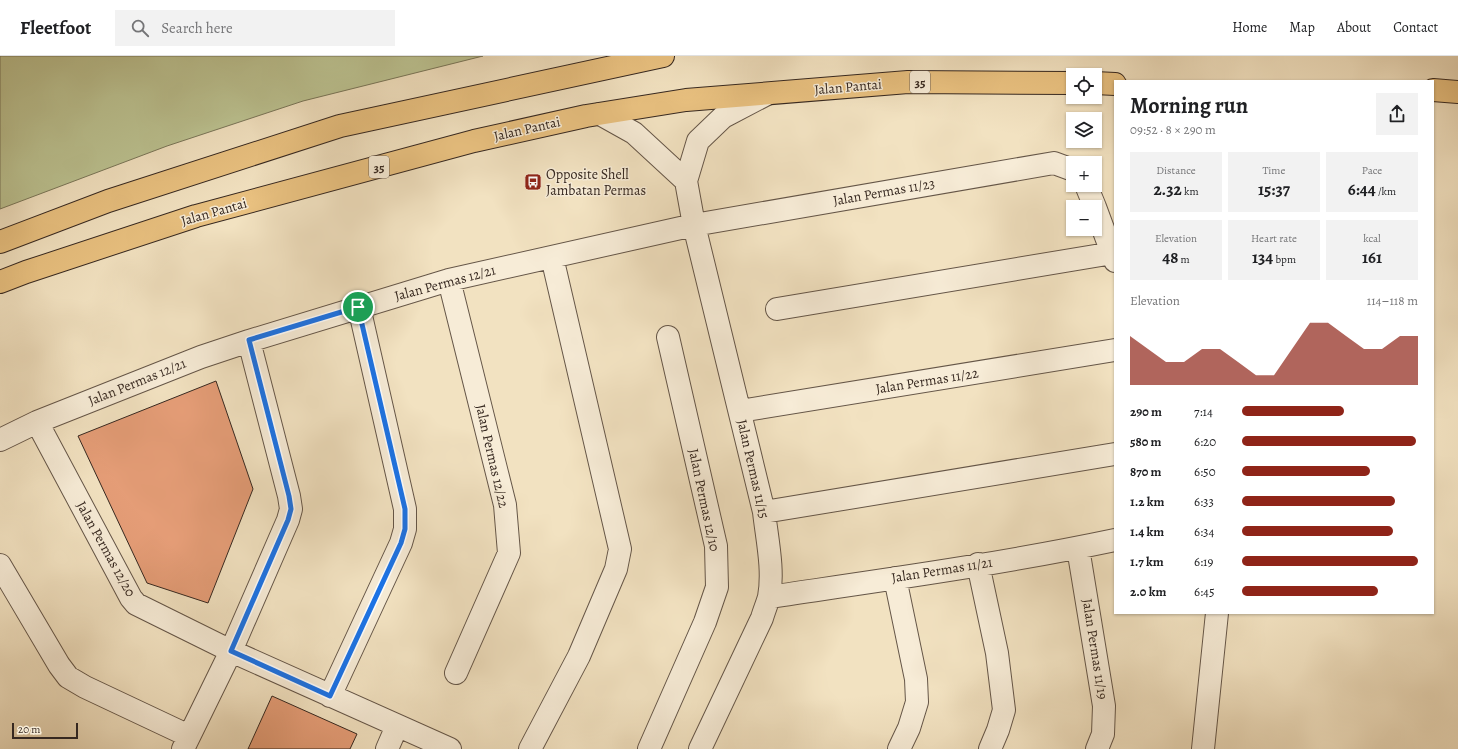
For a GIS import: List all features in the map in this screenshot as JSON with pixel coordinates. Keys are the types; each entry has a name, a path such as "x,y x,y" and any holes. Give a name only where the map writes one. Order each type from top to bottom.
{"highway":[{"path":"0,242 108,201 340,126 663,56"},
{"name":"Jalan Pantai","path":"0,282 196,216 474,141 600,114 686,100 908,82 1066,83"},
{"path":"1102,83 1114,84"},
{"path":"1434,90 1458,92"}],"street":[{"path":"592,71 614,56"},
{"name":"Jalan Permas 11/15","path":"700,749 762,618 769,597 770,579 769,554 764,512 694,225 686,181 698,140 723,118 767,94"},
{"path":"600,114 634,133 686,181"},
{"name":"Jalan Permas 11/23","path":"694,225 1054,163 1066,167"},
{"name":"Jalan Permas 12/21","path":"0,440 37,422 150,376 249,340 449,280 694,225"},
{"path":"777,309 1114,257 1102,225"},
{"path":"530,749 579,656 616,569 620,549 552,257"},
{"name":"Jalan Permas 12/22","path":"449,280 505,505 509,553 456,674"},
{"path":"330,696 401,543 405,529 405,509 358,307"},
{"name":"Jalan Permas 12/10","path":"649,749 705,622 717,587 716,546 668,337"},
{"path":"0,565 59,665 68,677 186,742 231,651 288,520 291,509 249,340"},
{"name":"Jalan Permas 11/22","path":"740,411 1114,350"},
{"name":"Jalan Permas 12/20","path":"37,422 134,601 139,605 231,651 450,749"},
{"path":"764,512 1114,454"},
{"name":"Jalan Permas 11/21","path":"769,597 1078,548 1114,540"},
{"name":"Jalan Permas 11/19","path":"1078,548 1104,706 1103,734 1097,749"},
{"path":"978,564 997,653 1004,710 990,749"},
{"path":"895,578 916,679 917,702 909,728 899,749"},
{"path":"1203,749 1217,614"},
{"path":"387,749 397,726"}],"green space":[{"path":"0,56 483,56 303,101 167,146 0,209"}],"building":[{"path":"216,381 253,489 208,603 147,583 78,436"},
{"path":"272,696 357,734 350,749 248,749"}],"place":[{"name":"Opposite Shell Jambatan Permas","path":"533,182"}],"route":[{"path":"358,307 405,509 405,529 401,543 330,696 231,651 288,520 291,509 249,340 358,307"}]}
